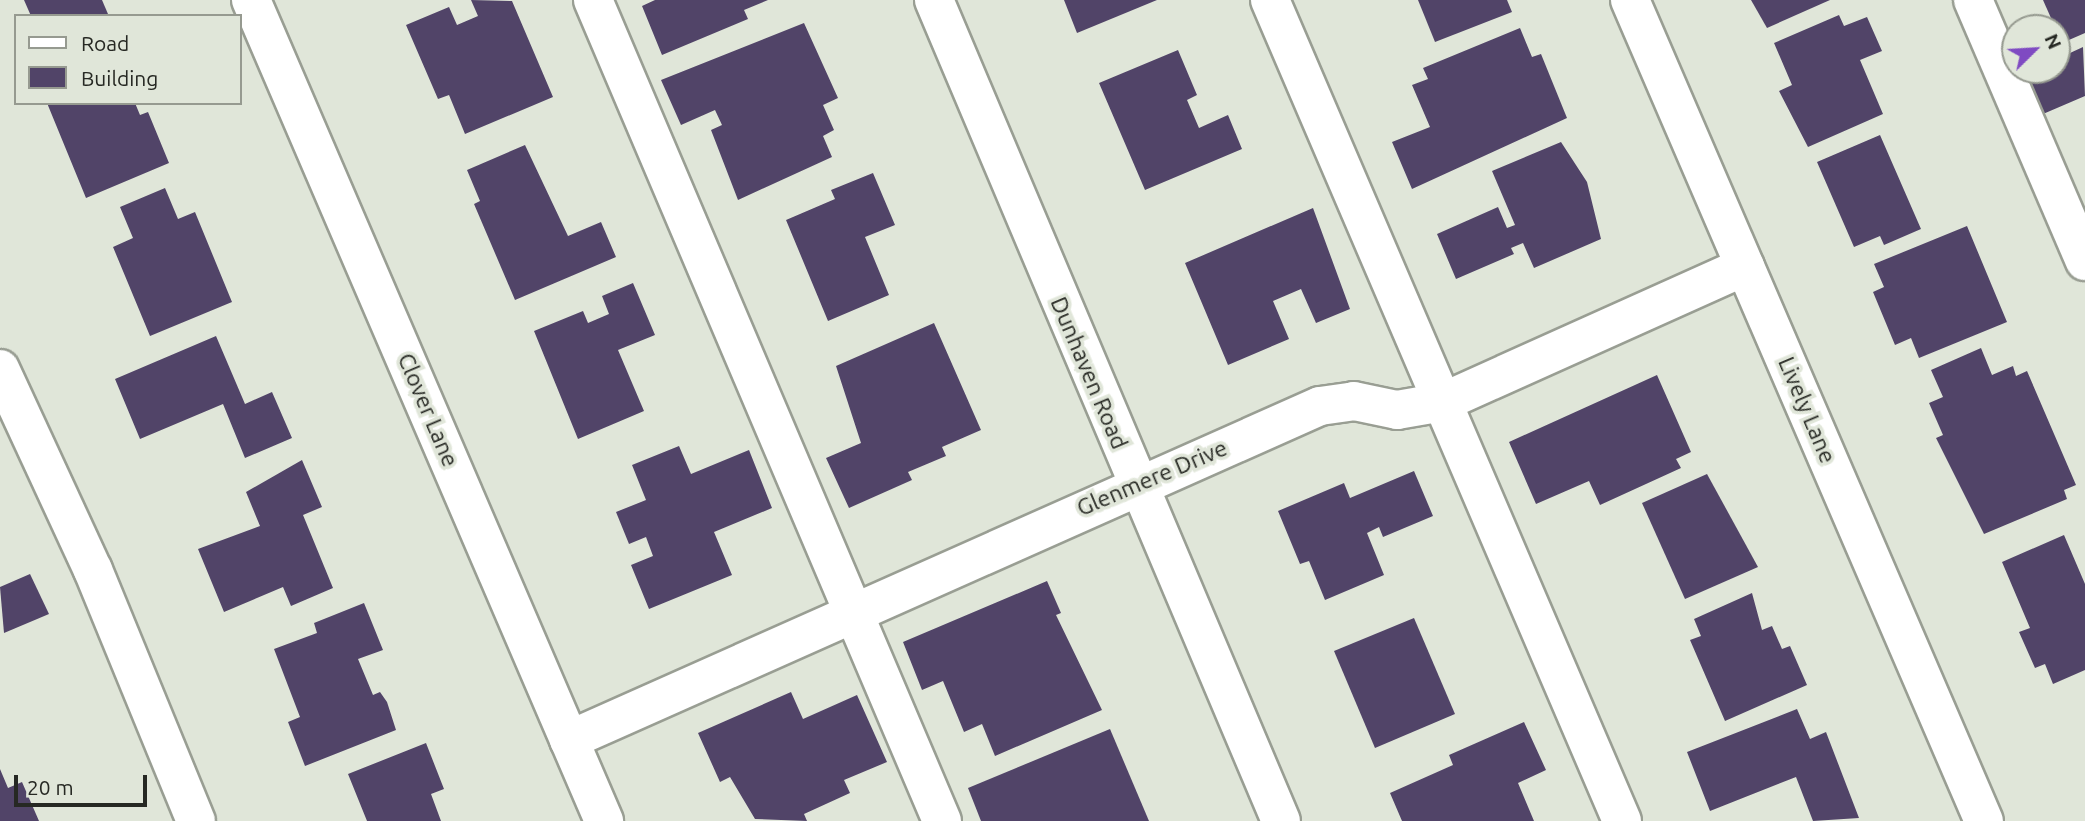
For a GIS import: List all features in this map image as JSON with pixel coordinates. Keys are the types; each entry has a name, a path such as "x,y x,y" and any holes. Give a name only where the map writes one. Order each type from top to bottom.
{"street":[{"name":"Clover Lane","path":"251,0 604,821"},
{"path":"593,0 942,821"},
{"name":"Dunhaven Road","path":"934,0 1135,484 1281,821"},
{"path":"1270,0 1622,821"},
{"name":"Lively Lane","path":"1630,0 1984,821"},
{"path":"1973,0 2085,261"},
{"name":"Glenmere Drive","path":"569,740 1135,484 1320,406 1354,401 1397,410 1443,402 1745,266"},
{"path":"0,369 93,570 196,821"}],"building":[{"path":"24,0 102,0 108,14 30,14"},
{"path":"471,0 512,1 553,97 465,134 449,95 438,99 406,25 449,7 457,25 478,16"},
{"path":"655,0 768,0 744,10 748,19 662,55 642,6"},
{"path":"1064,0 1157,0 1077,33"},
{"path":"1418,0 1507,0 1512,12 1435,42"},
{"path":"1751,0 1830,0 1767,28"},
{"path":"2043,0 2085,0 2085,33 2071,39 2071,14 2049,14"},
{"path":"1839,15 1844,26 1867,17 1882,51 1860,60 1883,114 1808,147 1779,91 1792,85 1774,43"},
{"path":"804,23 838,98 823,105 834,130 823,136 832,157 738,200 711,130 722,125 715,110 681,125 661,80"},
{"path":"1520,28 1532,57 1541,54 1567,118 1412,189 1392,142 1430,127 1412,85 1428,79 1423,68"},
{"path":"2083,47 2085,96 2043,114 2030,84 2071,84 2071,53"},
{"path":"1178,50 1197,95 1187,100 1199,128 1228,115 1242,149 1145,190 1099,83"},
{"path":"48,105 136,105 140,115 148,112 169,163 86,198"},
{"path":"1880,135 1921,229 1884,245 1880,236 1854,247 1817,162"},
{"path":"1561,142 1587,182 1601,239 1534,268 1523,243 1511,248 1514,254 1456,279 1437,234 1498,207 1507,228 1515,225 1492,171"},
{"path":"525,145 568,236 601,222 616,257 515,300 474,204 480,201 467,170"},
{"path":"873,173 895,225 865,237 889,295 828,321 786,220 835,199 831,190"},
{"path":"165,188 178,219 195,212 232,302 150,336 113,247 133,238 120,207"},
{"path":"1313,208 1350,309 1316,323 1301,289 1273,301 1289,339 1228,365 1185,263"},
{"path":"1967,226 2007,322 1919,358 1911,338 1895,345 1873,292 1884,287 1874,264"},
{"path":"633,283 655,335 618,350 644,411 578,439 534,331 583,311 588,323 609,314 602,296"},
{"path":"934,323 981,430 942,447 946,456 908,472 912,480 849,508 826,458 861,443 836,366"},
{"path":"216,336 245,404 272,392 292,438 245,458 223,404 140,439 115,379"},
{"path":"1981,348 1992,375 2013,366 2016,376 2027,371 2076,485 2064,490 2067,499 1984,534 1936,438 1943,435 1929,403 1943,397 1931,370"},
{"path":"1657,375 1691,452 1676,459 1681,468 1600,505 1589,481 1536,504 1509,442"},
{"path":"679,446 691,474 749,450 772,508 714,532 732,575 649,609 631,565 653,556 646,537 629,544 616,512 646,500 632,465"},
{"path":"302,460 322,507 303,515 333,588 291,606 283,587 224,612 198,549 260,526 246,492"},
{"path":"1414,471 1433,516 1383,537 1379,527 1367,533 1384,575 1325,600 1309,561 1300,564 1278,511 1344,483 1350,498"},
{"path":"1707,474 1758,567 1685,599 1642,503"},
{"path":"2064,535 2085,584 2085,670 2053,684 2045,664 2035,668 2019,632 2030,628 2002,562"},
{"path":"30,574 49,614 4,633 0,587"},
{"path":"1047,581 1061,613 1056,615 1102,710 995,756 982,724 964,732 943,681 922,690 903,642"},
{"path":"1752,593 1762,630 1772,626 1782,649 1790,646 1807,685 1725,721 1690,640 1701,636 1694,619"},
{"path":"364,603 383,650 358,659 373,695 380,692 387,702 396,730 305,766 288,722 300,717 274,649 317,633 314,623"},
{"path":"1414,618 1455,714 1375,748 1334,651"},
{"path":"791,692 803,719 857,695 887,762 844,780 850,793 804,814 807,821 755,819 730,777 720,782 698,733"},
{"path":"1797,709 1810,739 1826,732 1859,818 1813,821 1796,777 1710,811 1687,752"},
{"path":"1524,722 1546,770 1518,783 1534,821 1402,821 1390,793 1453,765 1449,755"},
{"path":"1110,729 1149,821 981,821 968,788"},
{"path":"426,743 444,789 431,794 441,821 367,821 348,774"},
{"path":"0,769 8,788 22,782 39,821 0,821"}]}
